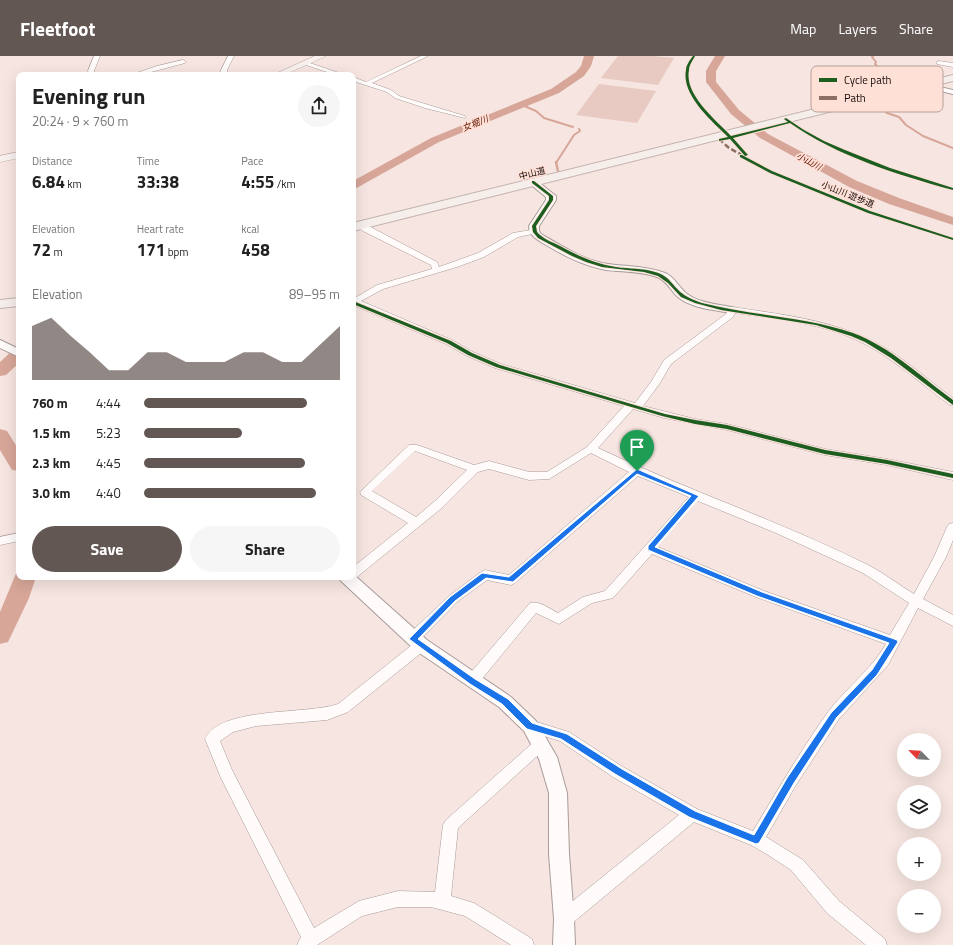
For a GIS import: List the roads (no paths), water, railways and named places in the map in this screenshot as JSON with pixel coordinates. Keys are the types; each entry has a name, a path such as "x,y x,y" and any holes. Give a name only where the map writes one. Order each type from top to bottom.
{"highway":[{"name":"中山道","path":"943,81 953,78"},
{"name":"中山道","path":"357,226 816,112"},
{"path":"0,304 16,302"}],"main road":[{"path":"285,72 322,56"},
{"path":"0,159 16,156"}],"street":[{"path":"92,72 97,56"},
{"path":"224,72 231,56"},
{"path":"368,83 425,56"},
{"path":"144,72 183,62"},
{"path":"939,63 953,65"},
{"path":"305,64 332,72"},
{"path":"356,80 389,91 397,97 463,117"},
{"path":"943,89 953,92"},
{"path":"533,182 551,196 534,226 534,231 538,236 585,260 609,267 655,273 668,279 680,293 689,299 702,304 821,326 854,336 874,345 953,403"},
{"path":"357,226 366,229 434,264 437,270"},
{"path":"356,300 380,287 481,255 516,235 534,231"},
{"path":"356,302 449,342 470,354 498,366 674,418 727,427 825,452 887,462 953,476"},
{"path":"356,571 439,504 474,469 489,465 529,476 549,475 591,449 634,406 654,383 667,362 730,314 732,310"},
{"path":"2,344 16,352"},
{"path":"416,522 365,492 413,447 474,469"},
{"path":"591,449 637,471 780,530 867,570 916,601 953,621"},
{"path":"526,945 468,909 431,899 398,899 358,909 308,942 226,773 212,739 229,726 256,720 328,714 343,708 417,642 453,599 485,575 510,580 637,471"},
{"path":"472,681 534,606 559,619 594,596 609,595 696,496"},
{"path":"756,840 790,780 834,715 874,672 894,642 940,556 953,527"},
{"path":"0,541 16,538"},
{"path":"650,548 760,594 894,642"},
{"path":"352,580 417,642 472,681 505,702 530,726 541,744 548,757 558,793 564,945"},
{"path":"530,726 564,736 618,772 692,814 756,840 797,865 833,907 879,945"},
{"path":"442,902 451,825 541,744"},
{"path":"564,919 692,814"}],"waterway":[{"name":"女堀川","path":"356,184 435,140 555,91 580,74 586,66 589,56"},
{"name":"小山川","path":"720,56 711,71 711,82 735,112 764,136 853,184 894,201 953,221"},
{"path":"873,56 872,57 877,66"},
{"path":"522,105 536,111 544,118 573,127"},
{"path":"886,112 899,117 906,125 923,136 953,148"},
{"path":"556,163 574,135 580,131 579,129"},
{"path":"556,163 558,171"},
{"name":"女堀川","path":"0,371 16,357"},
{"name":"女堀川","path":"0,435 16,460"},
{"name":"女堀川","path":"0,635 18,598 24,580"}]}
